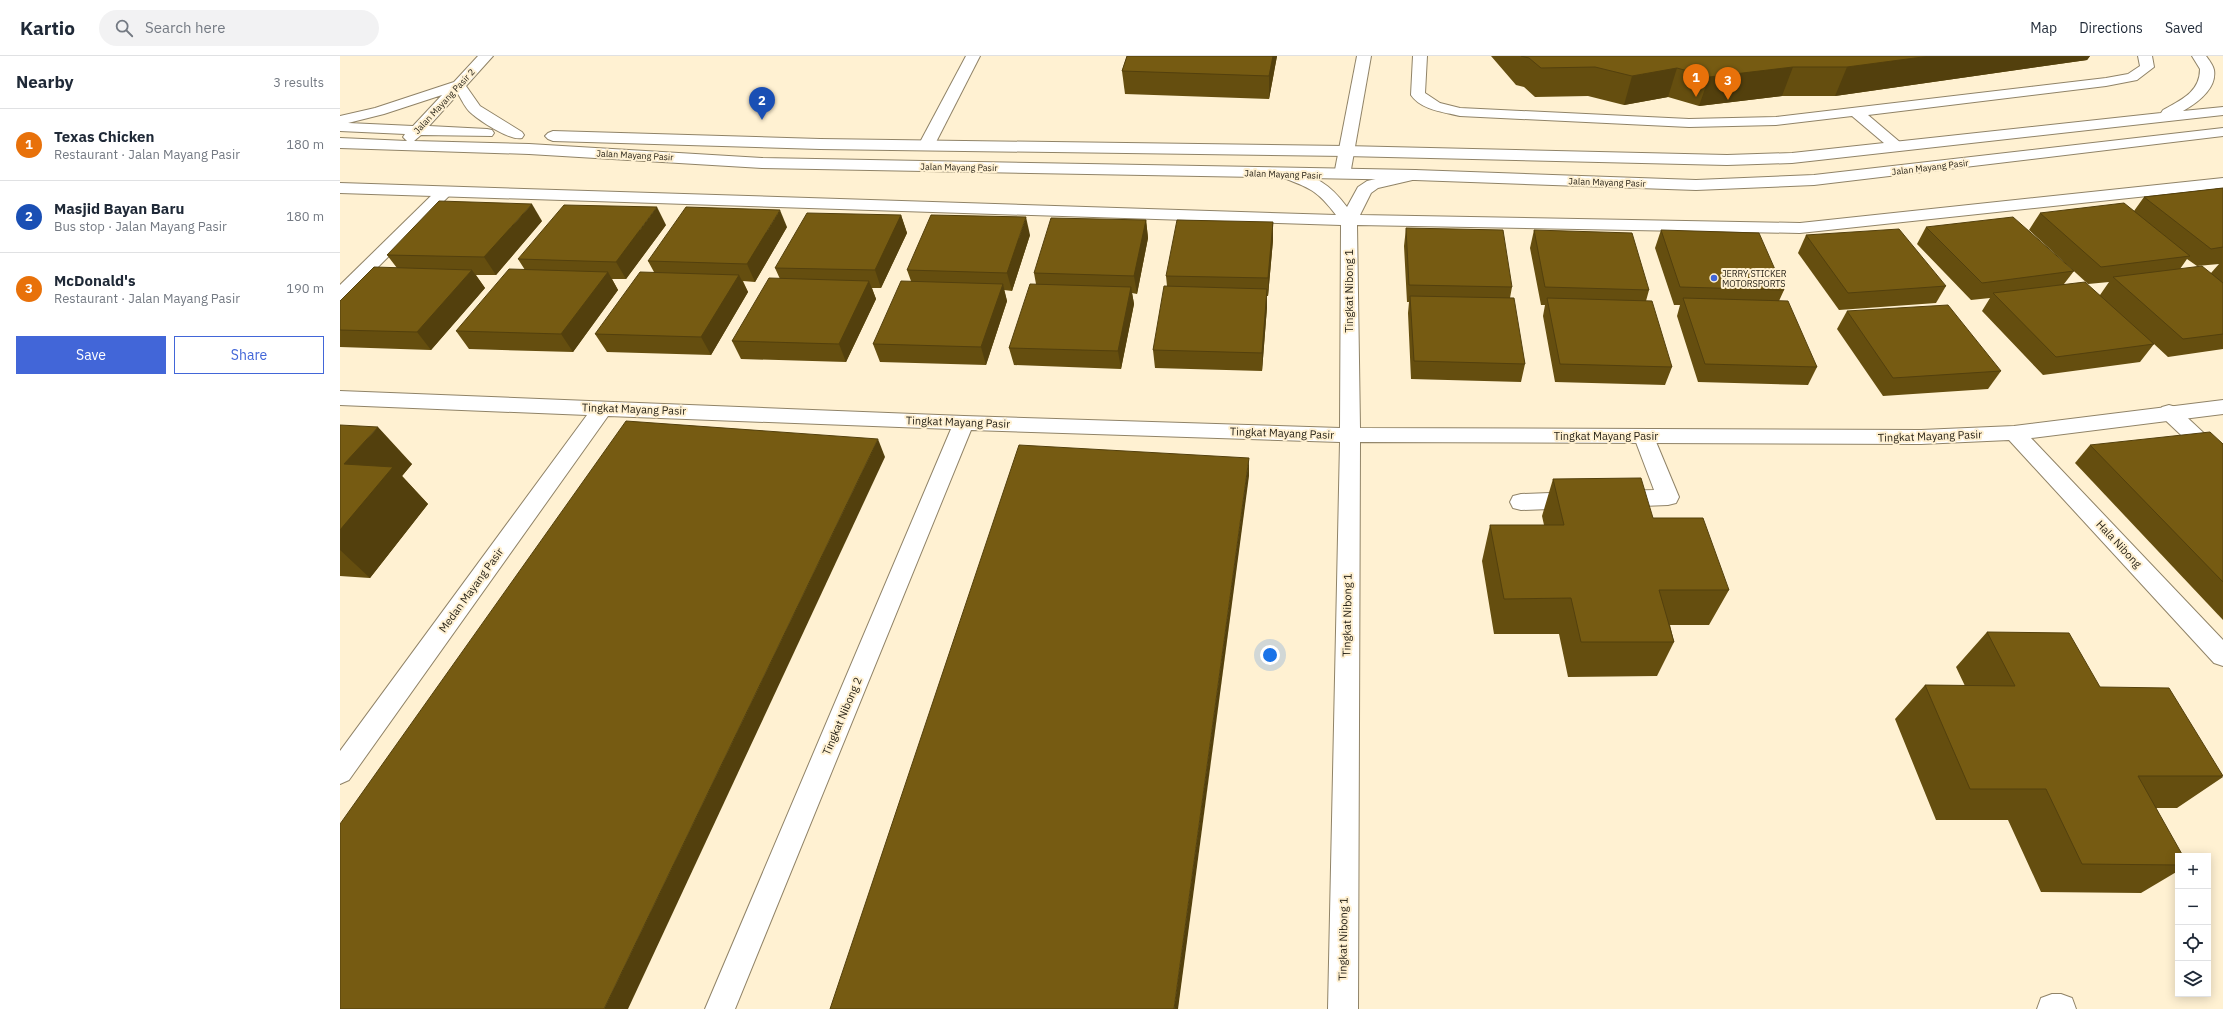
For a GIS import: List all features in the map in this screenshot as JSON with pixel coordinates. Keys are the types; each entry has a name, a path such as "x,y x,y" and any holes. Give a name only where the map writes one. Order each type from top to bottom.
{"street":[{"name":"Jalan Mayang Pasir 2","path":"402,146 486,56"},
{"path":"926,146 973,56"},
{"path":"1342,175 1345,151 1364,56"},
{"path":"1420,56 1418,95 1435,106 1460,112 1689,123 1776,121 1857,113 2119,80 2132,77 2147,67 2144,56"},
{"path":"2158,118 2191,101 2207,81 2207,68 2199,56"},
{"path":"340,120 379,111 459,85 475,109 517,135"},
{"name":"Jalan Mayang Pasir","path":"340,127 517,135 926,146 1345,151 1727,160 1792,158 2223,111"},
{"path":"1857,113 1896,146"},
{"name":"Jalan Mayang Pasir","path":"340,143 529,149 762,163 1287,174 1415,175 1696,185 1814,180 1928,168 2223,132"},
{"path":"2185,136 2223,138"},
{"path":"1287,174 1317,185 1327,192 1349,220"},
{"path":"1349,220 1364,190 1373,184 1415,175"},
{"path":"340,188 1349,220 1800,228 2223,183"},
{"path":"340,295 444,192"},
{"name":"Tingkat Nibong 1","path":"1343,1009 1350,435 1349,220"},
{"name":"Tingkat Mayang Pasir","path":"340,398 1350,435 1913,437 2014,433 2169,412 2223,407"},
{"name":"Medan Mayang Pasir","path":"340,772 603,408"},
{"path":"2169,412 2223,462"},
{"name":"Tingkat Nibong 2","path":"720,1009 964,422"},
{"name":"Hala Nibong","path":"2014,433 2223,656"},
{"path":"1521,502 1668,497 1644,436"},
{"path":"2052,1009 2061,1009"}],"building":[{"path":"1127,56 1273,56 1269,76 1122,71"},
{"path":"1521,56 1930,56 1847,67 1793,67 1709,77 1677,68 1632,76 1595,67 1541,68 1529,58"},
{"path":"2223,188 2223,247 2211,249 2144,197"},
{"path":"439,201 532,204 484,257 387,255"},
{"path":"2124,203 2190,256 2101,267 2040,213"},
{"path":"564,205 657,207 616,262 518,259"},
{"path":"686,207 780,210 747,264 648,261"},
{"path":"807,213 901,215 875,270 775,268"},
{"path":"931,215 1026,217 1007,273 907,270"},
{"path":"2013,217 2074,271 1982,283 1926,227"},
{"path":"1051,218 1146,220 1134,276 1034,273"},
{"path":"1177,220 1273,222 1268,278 1166,276"},
{"path":"1406,228 1503,230 1512,287 1409,285"},
{"path":"1899,229 1946,286 1848,293 1806,235"},
{"path":"1534,230 1632,233 1649,290 1545,287"},
{"path":"1661,230 1759,233 1784,290 1680,287"},
{"path":"2202,266 2223,283 2223,334 2183,339 2113,277"},
{"path":"374,267 472,270 417,332 340,330 340,301"},
{"path":"509,269 608,272 561,334 456,331"},
{"path":"640,272 739,275 701,337 595,334"},
{"path":"769,278 869,281 839,344 732,341"},
{"path":"901,281 1003,284 981,347 873,344"},
{"path":"2085,282 2154,344 2056,357 1993,293"},
{"path":"1030,284 1131,287 1118,351 1009,348"},
{"path":"1164,286 1267,289 1262,353 1153,350"},
{"path":"1410,296 1514,298 1525,364 1414,361"},
{"path":"1547,298 1652,301 1672,367 1560,364"},
{"path":"1683,298 1788,301 1817,367 1705,364"},
{"path":"1948,305 2001,371 1893,378 1847,311"},
{"path":"626,421 878,439 604,1009 340,1009 340,824"},
{"path":"340,425 378,427 344,464 393,467 340,530"},
{"path":"2210,432 2223,444 2223,582 2090,445"},
{"path":"1019,445 1249,458 1174,1009 830,1009"},
{"path":"1641,478 1653,518 1703,518 1729,590 1659,590 1674,642 1581,642 1571,598 1504,599 1490,525 1564,525 1553,479"},
{"path":"1987,632 2069,633 2100,687 2169,688 2223,776 2138,776 2181,853 2175,853 2175,865 2082,864 2046,789 1970,789 1925,685 2015,686"}],"place":[{"name":"Texas Chicken","path":"1696,97"},
{"name":"McDonald's","path":"1728,100"},
{"name":"Masjid Bayan Baru","path":"762,120"},
{"name":"JERRY STICKER MOTORSPORTS","path":"1714,278"}]}
